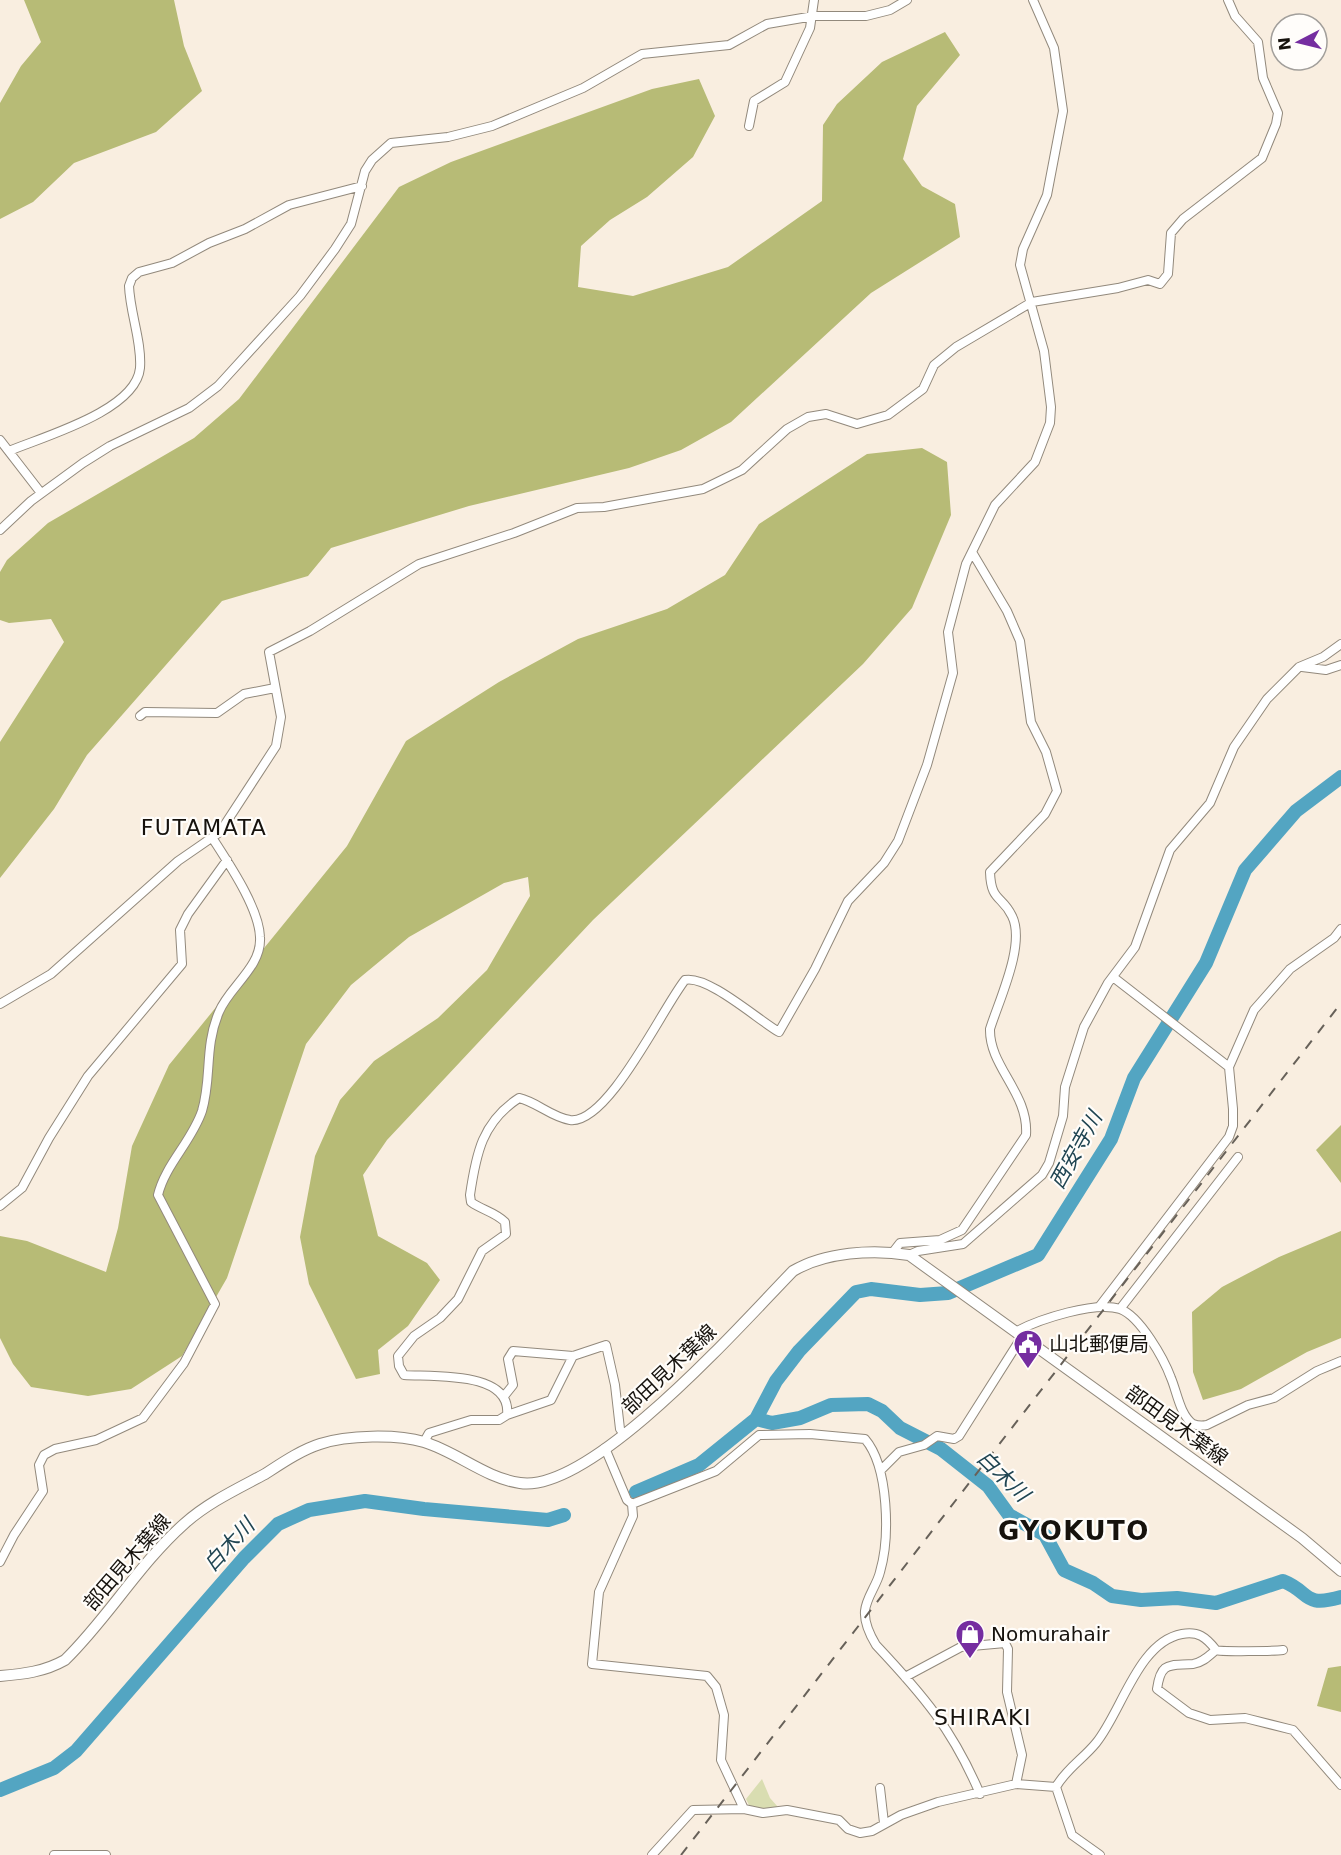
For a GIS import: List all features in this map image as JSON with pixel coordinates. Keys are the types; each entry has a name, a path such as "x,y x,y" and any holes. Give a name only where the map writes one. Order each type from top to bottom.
{"main road":[{"name":"部田見木葉線","path":"0,1676 35,1672 51,1668 65,1660 160,1547 185,1523 210,1504 299,1454 320,1444 343,1439 380,1438 424,1442 504,1479 520,1483 542,1484 560,1477 604,1448 676,1392 793,1271 807,1262 872,1252 909,1255 1302,1539 1341,1571"}],"street":[{"path":"748,126 754,100 785,82 814,16 814,0"},
{"path":"0,530 41,494 110,446 189,408 218,386 300,296 335,249 351,224 365,171 372,160 391,143 448,137 492,126 583,88 642,54 729,45 767,24 814,16 866,16 890,10 907,0"},
{"path":"507,1415 508,1406 505,1395 496,1387 485,1382 404,1375 399,1366 398,1356 424,1327 440,1318 458,1299 482,1251 506,1234 505,1222 497,1214 471,1202 472,1178 482,1138 502,1109 519,1098 531,1100 551,1114 569,1120 588,1115 602,1103 639,1056 685,980 694,978 718,991 779,1032 815,969 839,916 848,901 884,863 898,841 911,809 927,765 953,673 948,632 972,552 995,505 1035,462 1050,423 1051,407 1044,351 1020,265 1023,249 1047,195 1063,111 1054,48 1033,0"},
{"path":"0,1004 51,974 178,861 213,839 257,778 276,746 281,717 269,652 310,631 419,564 514,533 577,508 604,507 703,489 742,470 787,429 808,417 826,414 856,424 888,415 923,389 927,375 934,365 956,347 1032,302 1118,288 1148,280 1160,284 1168,274 1171,233 1183,219 1262,158 1270,143 1278,113 1263,78 1258,42 1235,16 1228,0"},
{"path":"9,451 108,409 128,392 140,369 129,286 132,278 140,272 172,263 209,243 245,230 289,205 362,186"},
{"path":"0,440 41,494"},
{"path":"894,1252 900,1244 940,1240 962,1230 1026,1135 1027,1121 1023,1106 990,1041 990,1029 1017,946 1012,914 994,895 990,872 1045,814 1057,791 1052,768 1031,722 1020,641 1007,611 972,552"},
{"path":"909,1255 918,1251 963,1244 1042,1175 1049,1163 1063,1116 1065,1087 1084,1028 1113,977 1135,947 1170,850 1210,804 1242,735 1268,699 1299,667 1323,657 1341,644"},
{"path":"1299,667 1326,670 1341,665"},
{"path":"140,716 145,712 217,713 244,694 275,688"},
{"path":"0,1562 14,1535 43,1491 39,1465 44,1455 56,1449 96,1440 143,1418 184,1363 215,1304 158,1195 161,1179 187,1144 203,1108 207,1089 208,1044 219,1012 250,968 261,939 254,912 213,839"},
{"path":"0,1206 22,1188 49,1138 88,1076 182,964 180,930 188,914 226,860"},
{"path":"1099,1307 1229,1137 1233,1126 1229,1067 1259,1003 1290,969 1334,938 1341,929"},
{"path":"1113,977 1229,1067"},
{"path":"1120,1309 1238,1157"},
{"path":"880,1470 899,1452 924,1445 933,1438 959,1436 1020,1333 1033,1323 1099,1307 1120,1309 1139,1325 1160,1355 1182,1409 1197,1425 1207,1425 1248,1405 1274,1398 1317,1371 1341,1361"},
{"path":"505,1395 513,1385 508,1359 513,1351 573,1356 606,1346 615,1385 620,1429 624,1434"},
{"path":"424,1442 429,1433 471,1420 499,1420 551,1400 573,1356"},
{"path":"632,1504 716,1471 759,1435 777,1433 859,1437 869,1443 880,1470 885,1547 880,1572 865,1608 866,1620 876,1645 942,1720 965,1759 980,1794"},
{"path":"604,1448 627,1500 632,1504 633,1516 599,1592 592,1664 707,1676 712,1680 724,1715 721,1760 744,1809"},
{"path":"1100,1855 1072,1835 1056,1786 1061,1776 1096,1742 1157,1644 1168,1636 1199,1634 1207,1638 1216,1650 1222,1652 1246,1649 1268,1653 1283,1650"},
{"path":"905,1677 961,1647 1005,1643 1008,1649 1008,1702 1022,1755 1017,1784"},
{"path":"1216,1650 1204,1660 1193,1664 1171,1664 1163,1669 1159,1676 1157,1689 1189,1713 1210,1720 1245,1718 1293,1730 1341,1785"},
{"path":"652,1855 693,1810 744,1809 764,1814 787,1810 839,1820 848,1829 860,1833 872,1831 884,1822 938,1802 1017,1784 1056,1786"},
{"path":"880,1788 884,1822"},
{"path":"54,1855 106,1855"}],"green space":[{"path":"24,0 174,0 184,46 202,91 156,132 74,163 33,202 0,219 0,103 21,66 41,42"},
{"path":"945,32 960,55 917,106 903,159 922,186 955,204 960,237 871,293 731,422 681,450 629,468 469,506 331,548 308,576 222,601 87,755 54,809 0,878 0,742 64,642 51,619 9,623 0,620 0,572 7,560 48,523 194,438 239,399 399,187 451,162 652,89 699,79 715,116 693,157 647,197 610,220 581,246 578,287 633,296 728,267 822,201 823,125 837,104 882,62"},
{"path":"922,448 947,462 951,515 912,608 863,664 593,920 387,1140 363,1175 378,1236 427,1263 440,1280 408,1326 378,1350 380,1374 356,1379 309,1284 300,1237 315,1156 340,1100 374,1061 438,1018 487,970 530,896 528,877 504,883 409,937 351,985 306,1044 227,1278 182,1356 131,1389 88,1396 31,1387 13,1364 0,1338 0,1236 27,1241 106,1272 118,1228 132,1146 169,1065 347,846 406,741 499,682 578,639 667,609 725,575 759,524 867,454"},
{"path":"1341,1125 1341,1183 1316,1150"},
{"path":"1341,1231 1341,1338 1307,1352 1241,1389 1203,1400 1193,1372 1192,1312 1222,1287 1279,1257"},
{"path":"1341,1666 1341,1712 1317,1706 1328,1668"},
{"path":"762,1779 770,1798 778,1807 764,1811 751,1809 746,1799"}],"waterway":[{"name":"西安寺川","path":"756,1419 776,1381 799,1351 856,1292 871,1289 920,1295 948,1293 1038,1255 1111,1139 1134,1078 1206,963 1245,870 1296,811 1341,777"},
{"name":"白木川","path":"636,1492 699,1465 756,1419 772,1423 800,1418 831,1405 868,1404 882,1411 900,1428 941,1449 988,1486 1009,1515 1045,1535 1064,1570 1093,1583 1112,1596 1141,1600 1177,1598 1216,1603 1283,1581 1313,1600 1341,1597"},
{"name":"白木川","path":"0,1790 54,1768 76,1751 244,1558 278,1524 309,1510 365,1501 424,1509 548,1520 564,1515"}],"railway":[{"path":"681,1855 1341,1003"}],"place":[{"name":"山北郵便局","path":"1028,1370"},
{"name":"Nomurahair","path":"970,1660"}],"district":[{"name":"FUTAMATA","path":"204,827"},
{"name":"GYOKUTO","path":"1074,1531"},
{"name":"SHIRAKI","path":"983,1717"}]}
